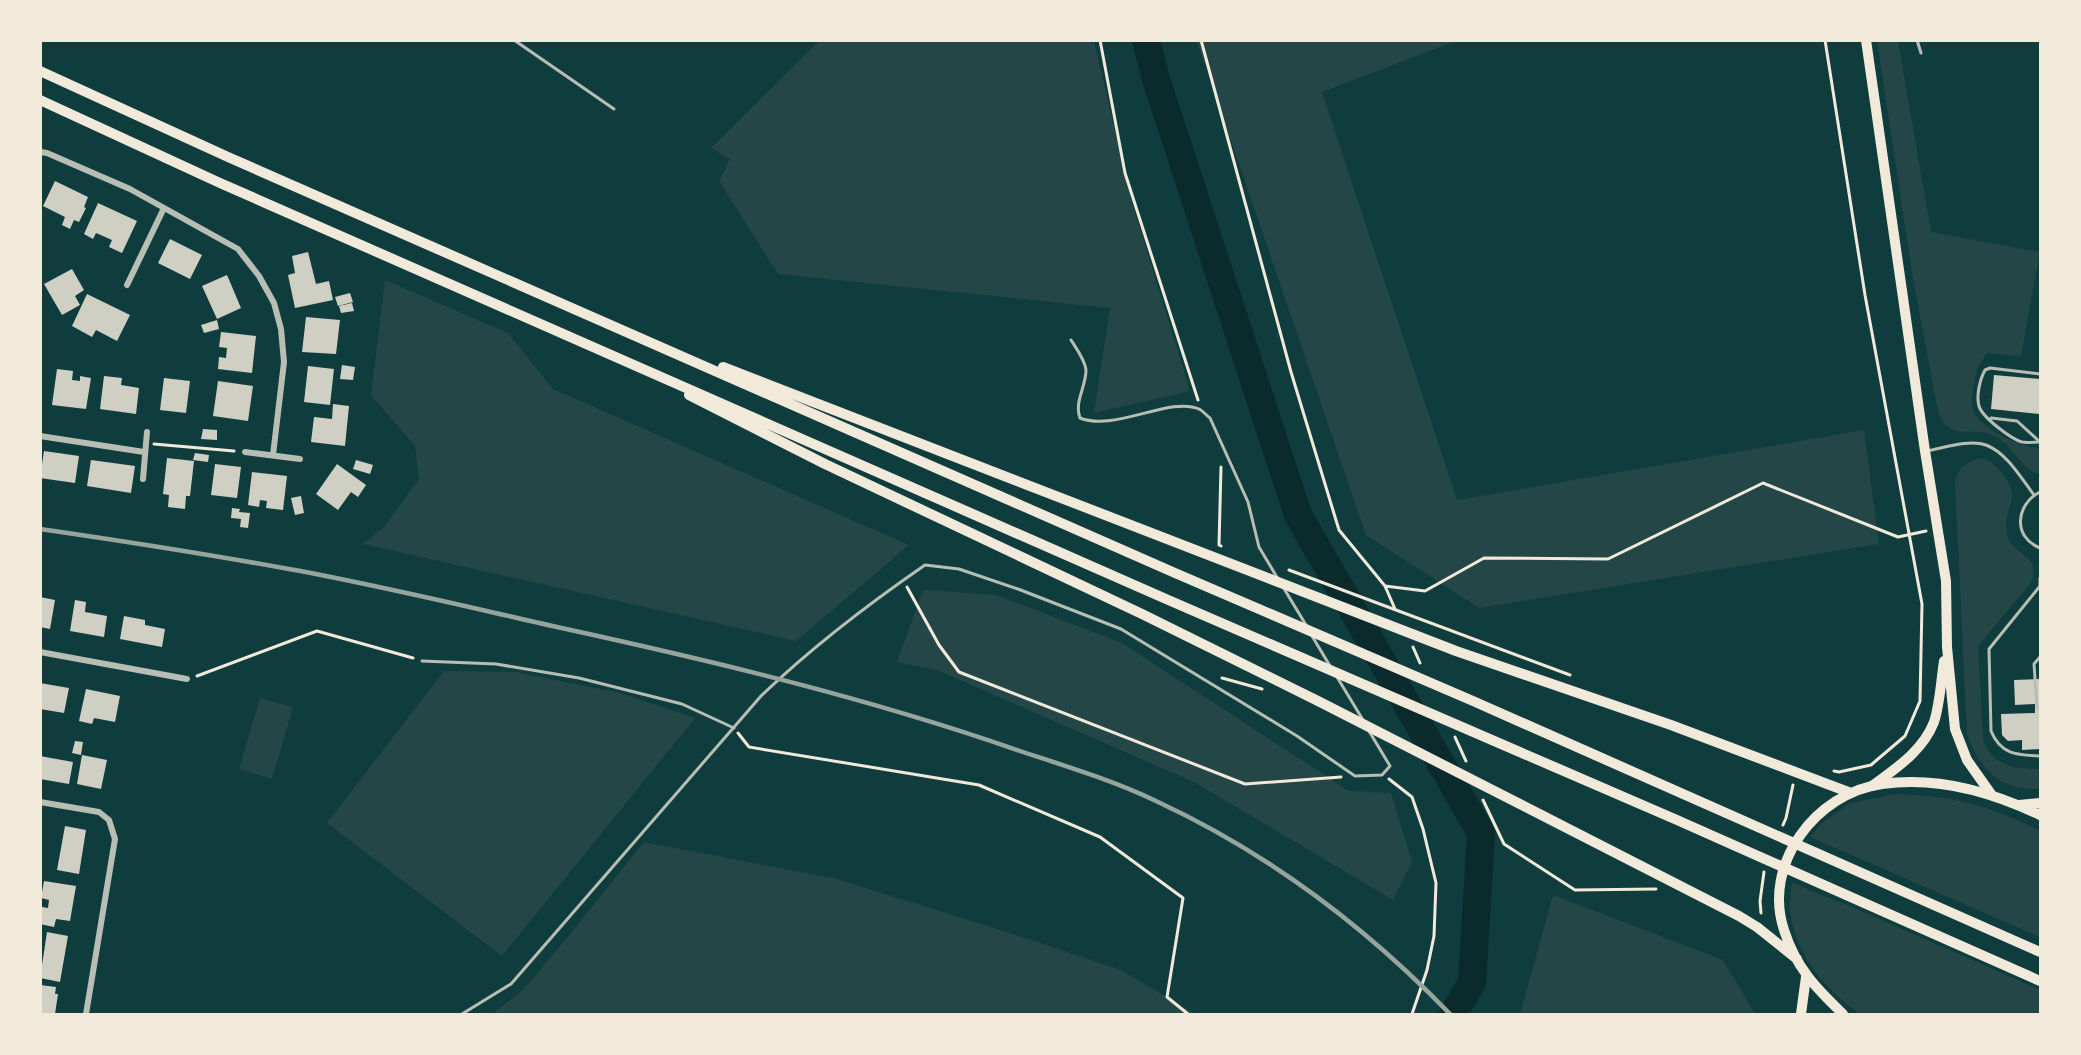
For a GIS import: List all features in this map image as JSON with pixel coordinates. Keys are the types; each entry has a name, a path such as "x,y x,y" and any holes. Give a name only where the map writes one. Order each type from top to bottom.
{"main road":[{"path":"1866,40 1946,581 1947,647 1955,729 1967,760 1991,794"},
{"path":"40,71 228,157 1267,613 1473,701 2040,952"},
{"path":"40,100 220,183 2040,981"},
{"path":"580,311 1456,651 1671,725 1851,793"},
{"path":"570,335 825,464 1142,614 1318,701 1739,916 1757,927 1797,960"},
{"path":"1872,786 1910,757 1922,743 1934,722 1947,647"},
{"path":"1844,1014 1806,977 1783,929 1779,901 1782,879 1791,850 1803,831 1819,814 1833,802 1872,786 1932,783 1991,794 2040,815"},
{"path":"2019,805 2040,803"},
{"path":"1801,1014 1806,977"}],"street":[{"path":"40,152 130,189 238,249 259,276 274,303 282,329 284,362 273,456"},
{"path":"127,285 164,208"},
{"path":"143,479 147,432"},
{"path":"40,436 144,452"},
{"path":"245,452 300,459"},
{"path":"40,652 187,679"},
{"path":"40,802 99,812 109,820 115,839 86,1014"}],"lane":[{"path":"514,40 614,109"},
{"path":"1917,40 1921,53"},
{"path":"462,1014 511,984 761,696 790,669 925,565 958,569 1018,589 1120,630 1297,736 1354,776 1382,774 1390,766 1259,547 1248,502 1210,418 1199,409 1182,406 1107,421 1088,421 1080,418 1077,411 1086,370 1071,340"},
{"path":"2040,374 1990,368 1982,375 1978,398 1979,407 1998,427 2022,442 2040,442"},
{"path":"1989,418 2017,421 2040,442"},
{"path":"1925,451 1970,443 1985,444 2005,458 2034,495"},
{"path":"2040,492 2027,501 2020,517 2024,534 2038,547 2040,553"},
{"path":"2040,579 2040,586 1989,649 1991,731 1996,742 2006,750 2019,755 2040,756"},
{"path":"2040,657 2034,664 2037,708 2040,708"},
{"path":"422,661 496,664 579,678 682,704 734,728"}],"path":[{"path":"1100,40 1125,173 1202,412"},
{"path":"1201,40 1291,372 1340,530 1385,585 1425,591 1485,558 1608,559 1763,483 1898,537 1938,528"},
{"path":"1825,40 1865,296 1922,604 1920,701 1905,736 1871,765 1839,772 1829,769"},
{"path":"145,443 245,452"},
{"path":"1221,465 1219,545 1230,549"},
{"path":"1284,568 1448,628"},
{"path":"903,580 939,645 959,672 1245,784 1354,776"},
{"path":"187,679 317,631 422,661"},
{"path":"1213,676 1264,690"},
{"path":"734,728 749,747 979,785 1100,837 1183,898 1167,997 1188,1014"},
{"path":"1784,821 1796,772"},
{"path":"1382,774 1412,798 1423,830 1436,883 1434,936 1412,1014"}],"shaded area":[{"path":"819,41 1094,41 1132,203 1190,391 1094,413 1110,308 778,274 719,181 730,159 711,148"},
{"path":"1197,41 1456,41 1322,92 1457,500 1864,430 1879,544 1479,608 1366,535"},
{"path":"1877,41 1898,41 1931,232 2040,252 2021,356 1987,353 1977,369 1972,406 1975,414 1990,429 2011,440 2040,448 2040,474 2027,467 2002,440 1986,433 1955,431 1943,422 1938,411 1913,279"},
{"path":"385,280 508,333 553,389 909,545 796,641 363,544 384,527 419,479 415,446 371,395"},
{"path":"1983,458 1998,469 2010,486 2012,498 2007,518 2007,534 2013,545 2030,561 2034,572 2032,581 1978,646 1983,740 1993,756 2006,765 2040,769 2040,789 2013,786 1993,776 1972,747 1967,734 1955,482 1965,465"},
{"path":"923,590 996,595 1122,643 1349,791 1391,793 1412,862 1393,900 1194,782 937,670 897,662"},
{"path":"444,671 516,672 620,693 695,718 502,956 327,823"},
{"path":"260,698 293,707 272,779 239,769"},
{"path":"1896,794 1936,797 1987,808 2040,831 2040,937 1810,837 1822,823 1850,803"},
{"path":"644,842 837,879 1121,970 1195,1014 492,1014 523,990"},
{"path":"1792,883 2040,990 2040,1014 1860,1014 1835,994 1805,957 1793,927 1790,911"},
{"path":"1553,895 1723,960 1755,1014 1520,1014"}],"building":[{"path":"55,181 88,197 84,207 86,208 79,222 74,220 70,229 62,225 65,217 43,206"},
{"path":"98,203 137,221 122,253 109,247 112,240 96,233 93,239 84,234"},
{"path":"170,239 202,255 190,279 158,263"},
{"path":"308,252 316,284 329,281 333,300 295,308 288,275 295,273 292,256"},
{"path":"72,269 84,290 75,296 80,305 62,315 44,284"},
{"path":"227,275 241,308 217,319 202,286"},
{"path":"350,293 353,302 338,306 335,297"},
{"path":"87,294 130,315 117,341 96,330 92,337 72,326"},
{"path":"352,303 354,311 341,313 339,306"},
{"path":"306,317 340,320 336,354 302,352"},
{"path":"217,320 219,329 204,333 201,325"},
{"path":"221,332 256,336 252,373 218,369 219,357 226,358 227,348 219,347"},
{"path":"342,365 355,367 353,380 340,379"},
{"path":"308,366 334,369 330,405 304,402"},
{"path":"57,369 73,371 72,380 80,381 80,376 91,378 86,409 52,405"},
{"path":"1994,375 2040,379 2040,414 1991,409"},
{"path":"104,376 122,378 121,385 139,388 136,414 100,409"},
{"path":"164,378 190,381 186,413 160,410"},
{"path":"218,381 253,386 248,421 213,416"},
{"path":"333,404 349,406 345,446 311,442 314,417 332,419"},
{"path":"203,429 217,430 217,440 201,439"},
{"path":"44,451 79,456 75,483 40,478"},
{"path":"195,453 209,455 208,462 193,460"},
{"path":"167,458 194,461 190,496 186,496 185,509 168,507 169,495 163,494"},
{"path":"91,460 135,466 131,493 87,486"},
{"path":"356,460 373,465 370,474 353,469"},
{"path":"215,464 241,467 237,498 211,495"},
{"path":"337,464 366,485 358,497 351,492 338,510 316,494"},
{"path":"252,472 287,476 283,510 266,508 267,501 260,500 259,507 248,505"},
{"path":"301,496 304,513 295,515 291,498"},
{"path":"232,508 240,509 239,512 250,513 248,528 240,527 241,519 231,518"},
{"path":"40,597 55,600 50,629 40,627"},
{"path":"75,600 86,602 85,612 107,616 104,637 70,631"},
{"path":"124,616 145,620 145,625 165,629 162,647 120,639"},
{"path":"2040,679 2040,749 2022,750 2022,740 2008,741 2002,735 2001,714 2035,713 2035,704 2015,705 2014,680"},
{"path":"40,683 69,688 64,713 40,709"},
{"path":"86,689 120,696 115,722 94,718 92,724 79,721"},
{"path":"75,741 83,742 81,755 72,753"},
{"path":"82,755 107,760 101,789 77,784"},
{"path":"40,756 73,762 69,784 40,779"},
{"path":"65,826 86,830 79,874 57,870"},
{"path":"44,881 76,886 70,921 56,919 54,927 40,924 42,907 48,908 49,900 41,898"},
{"path":"47,932 68,936 60,982 40,978"},
{"path":"40,985 56,987 55,994 58,994 55,1014 40,1014"}],"waterway":[{"path":"1146,40 1156,79 1298,515 1481,833 1472,983 1453,1014"}],"railway":[{"path":"40,529 322,575 674,653 848,697 963,732 1123,786 1197,821 1237,844 1313,894 1384,951 1450,1014"}]}
